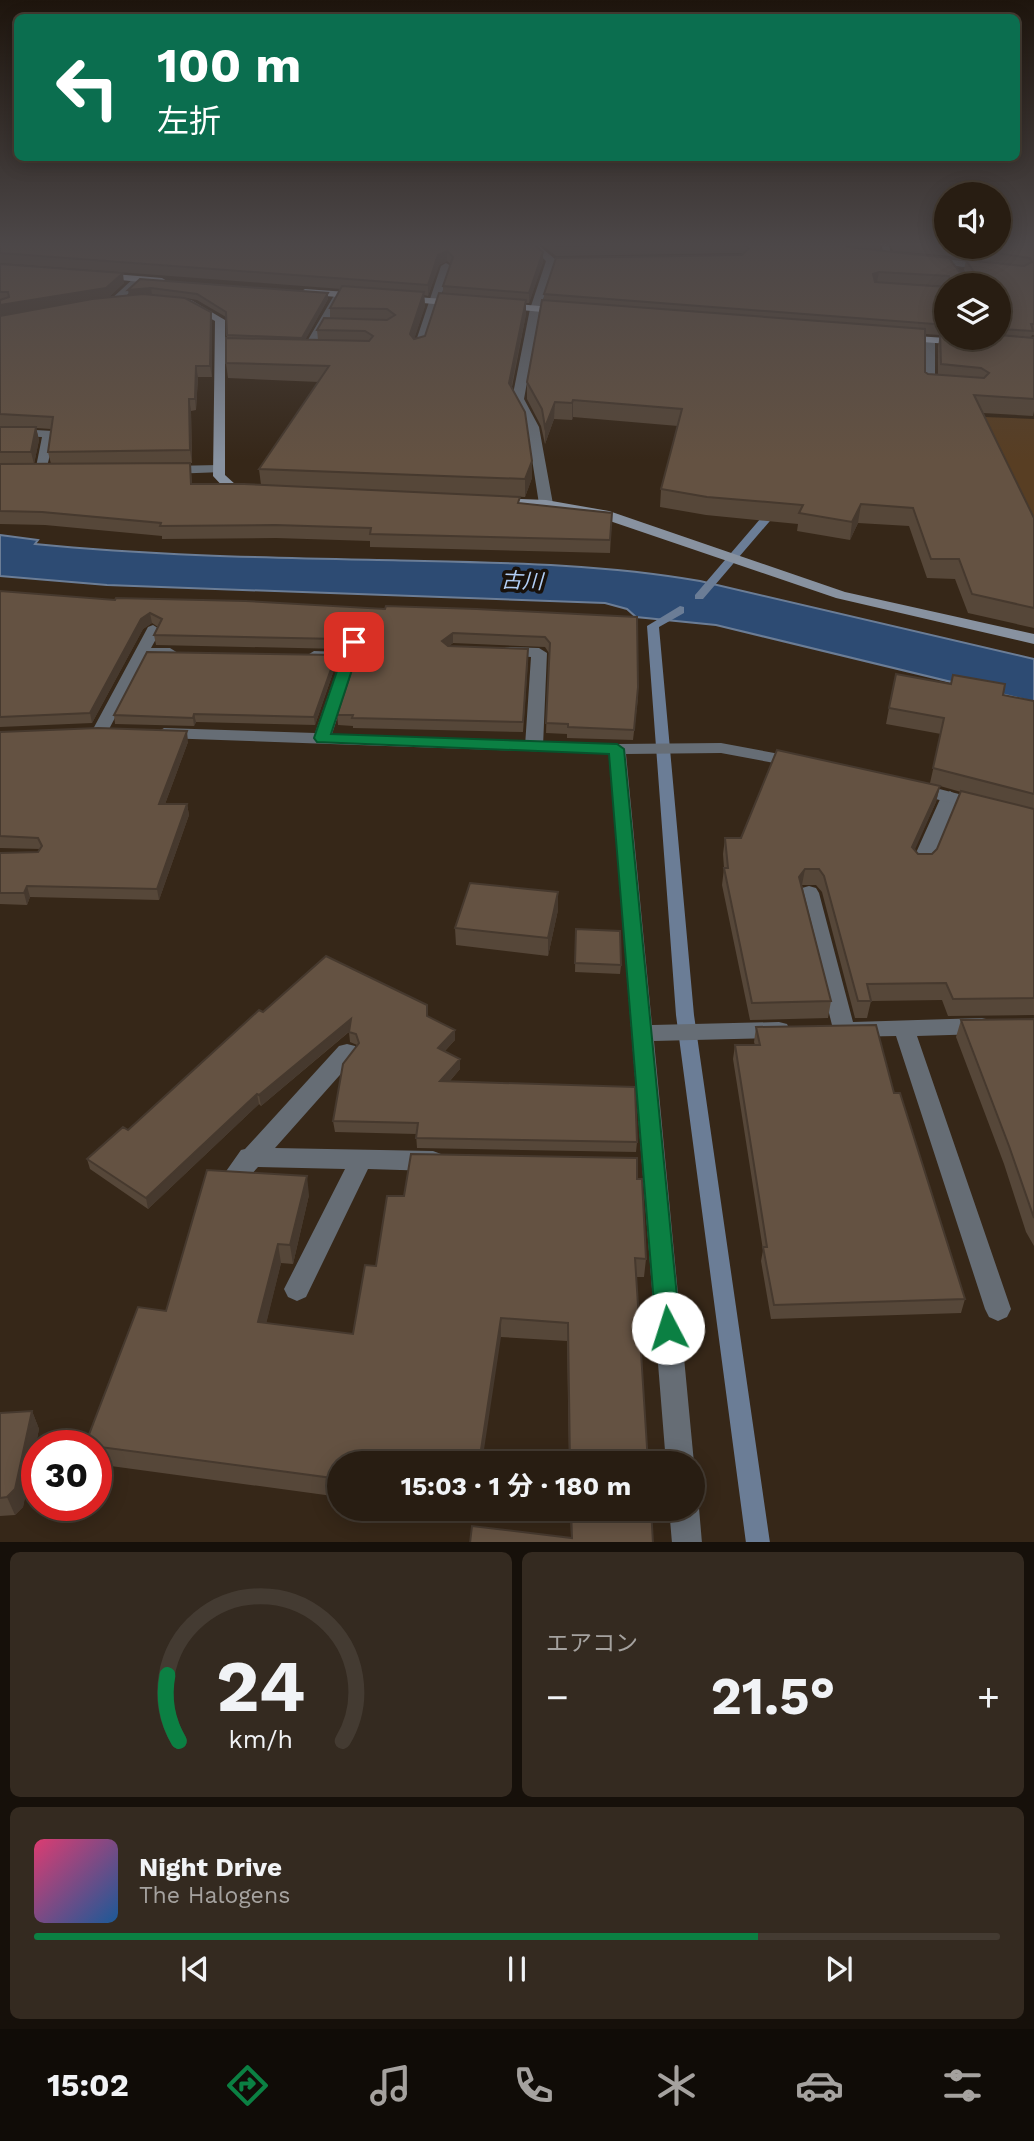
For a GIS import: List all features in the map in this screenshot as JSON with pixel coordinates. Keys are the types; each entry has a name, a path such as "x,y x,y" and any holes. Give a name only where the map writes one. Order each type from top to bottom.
{"main road":[{"path":"890,337 934,340"}],"street":[{"path":"213,316 220,320 226,347 219,476 232,488 263,492"},
{"path":"295,349 313,350 326,316"},
{"path":"418,350 429,316"},
{"path":"534,316 518,399 533,427 546,504"},
{"path":"320,327 334,328"},
{"path":"930,340 929,386 953,388"},
{"path":"0,432 49,433 41,472"},
{"path":"150,470 219,469"},
{"path":"490,502 546,504 604,514 842,595 1034,639"},
{"path":"101,731 153,629"},
{"path":"293,656 351,649 322,738"},
{"path":"141,652 183,653"},
{"path":"490,652 539,653 534,746"},
{"path":"142,732 617,749 721,748 816,765"},
{"path":"617,749 679,1451"},
{"path":"897,783 998,809"},
{"path":"921,864 950,797"},
{"path":"809,893 844,1029"},
{"path":"641,1033 1008,1026"},
{"path":"904,1028 998,1309"},
{"path":"234,1177 347,1052"},
{"path":"250,1157 458,1162"},
{"path":"297,1289 361,1160"},
{"path":"626,1165 653,1166"},
{"path":"685,1521 687,1542"}],"shaded area":[{"path":"984,417 1034,419 1034,528"}],"water":[{"name":"古川","path":"0,535 38,540 35,544 132,552 562,566 631,571 700,581 1034,659 1034,702 716,625 636,617 627,609 605,603 107,585 0,576"}],"building":[{"path":"0,316 211,316 210,366 196,366 195,399 189,399 190,450 48,452 53,417 0,414"},
{"path":"226,316 315,316 302,338 227,335"},
{"path":"393,316 416,316 410,334 414,339 425,336 432,316 523,316 509,383 525,412 532,461 525,479 259,469 329,366 226,363 226,338 369,341 373,336 365,331 317,330 324,318 387,320"},
{"path":"539,316 753,316 925,329 925,372 984,378 989,373 981,368 941,364 941,350 1011,350 1011,336 1034,338 1034,399 974,395 1034,518 1034,608 972,594 959,559 931,559 913,508 861,504 852,522 799,513 803,505 707,497 661,489 682,409 573,400 572,403 555,402 545,427 542,409 527,382"},
{"path":"829,316 934,316 934,324"},
{"path":"1011,316 1034,316 1034,324 1031,324 1033,331 1011,330"},
{"path":"0,427 36,427 31,452 0,452"},
{"path":"190,463 191,484 520,497 518,503 612,513 610,540 370,534 371,528 275,525 160,526 161,523 42,512 0,511 0,464"},
{"path":"0,591 115,600 246,601 385,609 386,606 637,617 638,687 634,730 568,727 568,724 546,723 550,643 545,637 453,633 442,641 448,646 528,649 523,722 352,718 353,715 337,715 364,633 360,627 348,626 340,639 154,635 162,619 150,613 141,619 90,713 0,717"},
{"path":"147,652 336,655 314,717 194,714 193,718 114,715"},
{"path":"896,674 951,684 953,675 1005,684 1003,695 1034,701 1034,794 933,768 944,718 889,708"},
{"path":"98,728 187,731 159,804 187,804 157,889 27,886 24,893 0,893 0,853 38,852 42,846 38,838 0,836 0,732"},
{"path":"777,750 940,786 912,847 918,854 932,854 937,849 961,791 1034,809 1034,998 953,999 946,983 867,984 871,1001 858,1001 824,876 819,869 805,869 799,877 831,1001 752,1003 724,868 728,868 725,838 741,838"},
{"path":"470,883 558,892 548,938 455,928"},
{"path":"576,929 620,931 621,965 575,963"},
{"path":"326,956 427,1005 427,1016 455,1030 438,1048 460,1059 440,1081 635,1087 637,1142 416,1138 418,1123 333,1121 343,1064 359,1043 356,1034 349,1032 351,1019 257,1094 146,1198 87,1159 123,1127 128,1130 259,1010 263,1012"},
{"path":"1034,1019 1034,1218 961,1020"},
{"path":"876,1025 894,1093 900,1093 965,1299 774,1305 763,1247 767,1247 735,1045 760,1045 756,1027"},
{"path":"411,1154 637,1158 637,1179 642,1179 646,1259 635,1258 647,1451 570,1451 568,1323 501,1318 481,1451 327,1451 327,1477 112,1449 112,1430 91,1430 138,1307 166,1311 207,1170 307,1176 290,1245 278,1244 258,1322 353,1334 365,1265 376,1266 387,1196 404,1196"},
{"path":"32,1411 28,1430 21,1430 21,1461 15,1489 7,1497 0,1498 0,1413"},
{"path":"571,1521 652,1521 653,1542 470,1542 472,1526 572,1538"}],"waterway":[{"path":"699,597 777,506"},
{"path":"680,610 653,626 685,1015 758,1542"}],"route":[{"path":"354,642 322,738 617,749 668,1328"}]}
